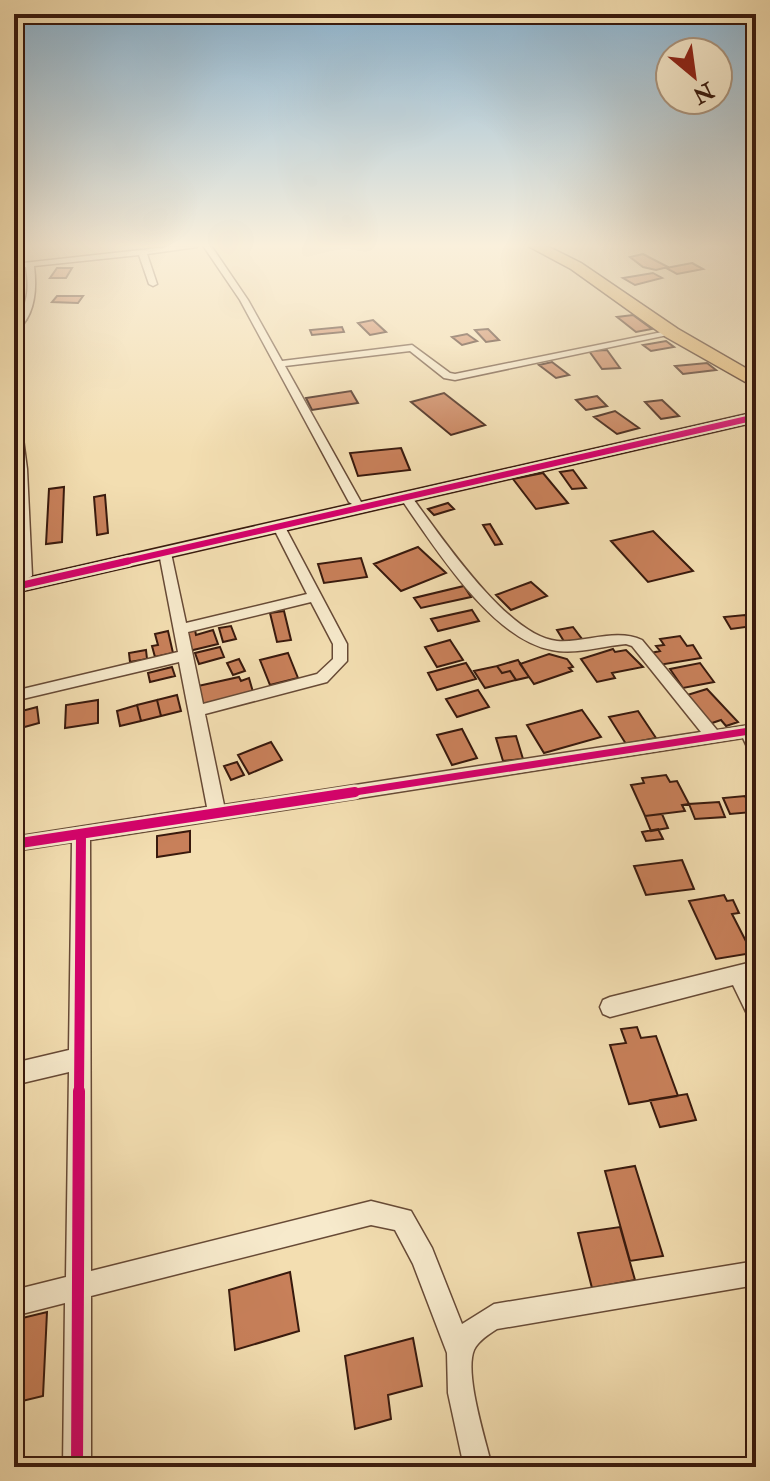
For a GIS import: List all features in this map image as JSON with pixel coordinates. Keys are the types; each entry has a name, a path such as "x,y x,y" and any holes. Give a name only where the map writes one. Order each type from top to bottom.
{"highway":[{"path":"648,316 756,382"}],"street":[{"path":"253,316 355,502"},
{"path":"279,364 412,348 447,376 455,377 672,333"},
{"path":"14,408 21,469 18,580"},
{"path":"18,580 756,410"},
{"path":"18,580 165,553 756,417"},
{"path":"407,499 475,588 507,619 537,641 552,646 628,639 637,643 715,738"},
{"path":"197,711 322,678 333,670 342,652 279,527"},
{"path":"165,553 217,812"},
{"path":"180,629 315,597"},
{"path":"14,696 186,655"},
{"path":"14,844 752,731 756,749"},
{"path":"77,1467 81,834"},
{"path":"610,1007 747,972 756,1011"},
{"path":"14,1074 81,1058"},
{"path":"14,1303 371,1213 402,1220 423,1257 460,1353"},
{"path":"478,1467 459,1372 460,1353 466,1338 477,1326 494,1317 756,1273"}],"building":[{"path":"635,316 652,329 636,332 617,317"},
{"path":"373,320 386,332 370,335 358,323"},
{"path":"342,327 344,332 312,335 310,330"},
{"path":"488,329 499,340 486,342 475,330"},
{"path":"467,334 477,341 462,345 452,337"},
{"path":"666,341 674,347 651,351 643,345"},
{"path":"607,350 620,368 602,369 589,351"},
{"path":"552,362 569,375 556,378 539,365"},
{"path":"707,363 716,370 683,374 675,366"},
{"path":"351,391 358,403 312,410 306,398"},
{"path":"444,393 485,425 451,435 411,402"},
{"path":"597,396 607,406 586,410 576,400"},
{"path":"662,400 679,416 661,419 645,402"},
{"path":"615,411 639,428 617,434 594,417"},
{"path":"401,448 410,470 358,476 350,453"},
{"path":"573,470 586,488 572,489 560,472"},
{"path":"543,473 568,503 536,509 513,479"},
{"path":"64,487 62,542 46,544 49,489"},
{"path":"105,495 108,533 97,535 94,497"},
{"path":"448,503 454,509 434,515 428,509"},
{"path":"490,524 502,544 495,545 483,525"},
{"path":"653,531 693,571 648,582 611,541"},
{"path":"418,547 446,573 401,591 374,564"},
{"path":"361,558 367,577 324,583 318,564"},
{"path":"531,582 547,596 511,610 496,595"},
{"path":"464,586 471,597 421,608 414,598"},
{"path":"472,610 479,621 438,631 431,619"},
{"path":"284,611 291,640 277,642 270,613"},
{"path":"745,615 753,626 731,629 724,617"},
{"path":"231,626 236,639 223,642 219,628"},
{"path":"573,627 582,639 565,643 557,630"},
{"path":"195,630 196,635 213,630 218,644 189,651 183,633"},
{"path":"168,631 173,653 155,657 152,646 158,645 155,634"},
{"path":"680,636 687,646 693,645 701,658 659,665 651,653 660,651 656,646 664,645 660,639"},
{"path":"450,640 463,660 437,667 425,647"},
{"path":"220,647 224,657 199,664 195,653"},
{"path":"613,649 615,652 626,650 643,667 612,673 615,678 597,682 581,659"},
{"path":"146,650 147,659 130,662 129,653"},
{"path":"288,653 298,678 270,685 260,660"},
{"path":"549,654 567,659 573,667 569,668 572,671 534,684 520,664"},
{"path":"239,659 245,671 233,675 227,663"},
{"path":"518,660 529,677 516,680 510,671 502,673 497,666"},
{"path":"466,663 476,679 437,690 428,673"},
{"path":"700,663 714,682 683,688 670,669"},
{"path":"497,666 502,673 510,671 516,680 485,688 474,671"},
{"path":"172,667 175,676 150,682 148,673"},
{"path":"239,677 241,681 249,678 253,692 203,704 198,686"},
{"path":"707,689 738,722 726,726 721,720 709,724 684,696"},
{"path":"478,690 489,707 457,717 446,699"},
{"path":"177,695 181,711 161,716 157,700"},
{"path":"98,700 98,723 65,728 66,705"},
{"path":"157,700 161,716 141,721 137,705"},
{"path":"137,705 141,721 120,726 117,711"},
{"path":"37,707 39,723 21,728 18,712"},
{"path":"582,710 601,737 544,753 527,725"},
{"path":"638,711 656,738 626,744 609,717"},
{"path":"462,729 477,758 452,765 437,735"},
{"path":"516,736 523,759 503,761 496,738"},
{"path":"271,742 282,760 249,774 238,755"},
{"path":"237,762 244,775 231,780 224,766"},
{"path":"666,775 670,782 677,781 689,804 682,805 685,811 645,816 631,785 644,783 642,778"},
{"path":"745,796 753,812 730,814 723,798"},
{"path":"719,802 725,817 695,819 689,804"},
{"path":"662,814 668,828 651,831 645,816"},
{"path":"658,829 663,839 646,841 642,832"},
{"path":"190,831 190,852 157,857 157,836"},
{"path":"682,860 694,889 646,895 634,866"},
{"path":"724,895 727,901 733,900 739,913 732,914 752,953 716,959 689,901"},
{"path":"637,1027 641,1038 656,1036 678,1096 629,1104 610,1045 626,1043 621,1029"},
{"path":"687,1094 696,1120 660,1127 650,1100"},
{"path":"635,1166 663,1256 630,1261 605,1171"},
{"path":"620,1227 635,1280 592,1288 578,1233"},
{"path":"290,1272 299,1331 235,1350 229,1290"},
{"path":"47,1312 43,1396 14,1403 14,1320"},
{"path":"413,1338 422,1386 388,1395 391,1419 355,1429 345,1356"}],"cycle path":[{"path":"14,587 756,417"},
{"path":"14,844 756,730"},
{"path":"77,1467 81,834"}]}
